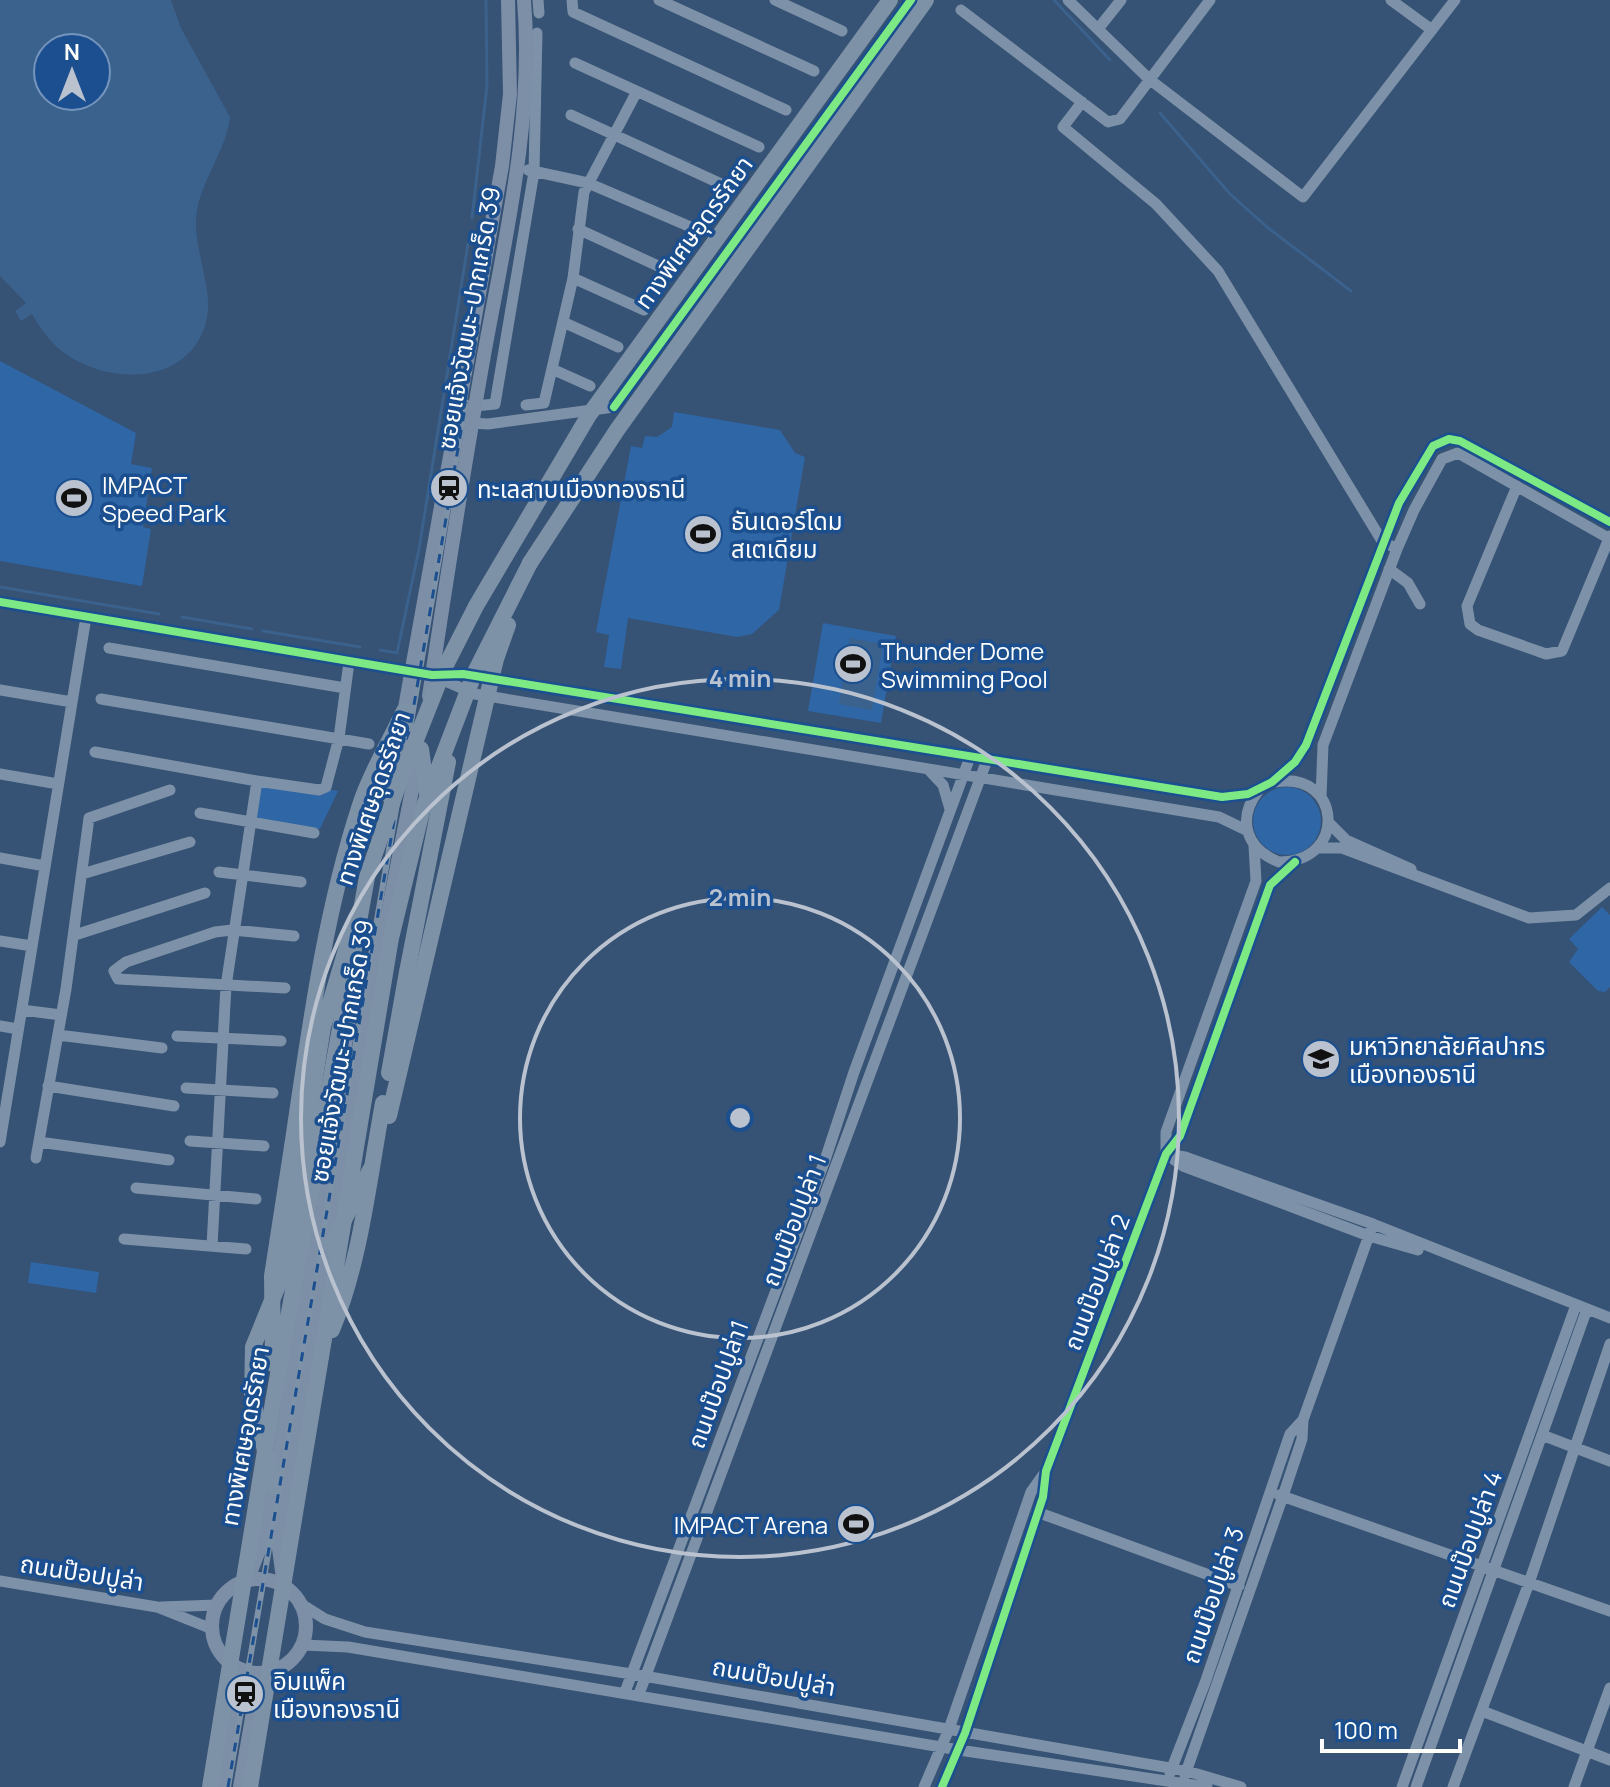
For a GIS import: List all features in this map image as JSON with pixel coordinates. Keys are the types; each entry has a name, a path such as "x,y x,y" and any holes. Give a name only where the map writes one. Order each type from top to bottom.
{"highway":[{"name":"ทางพิเศษอุดรรัถยา","path":"210,1787 273,1402 367,877 444,669 476,606 589,415 890,0"},
{"path":"250,1787 391,938 422,811 475,672 530,563 617,430 926,0"},
{"path":"331,1245 382,1147 496,659 530,563"},
{"path":"321,1357 342,1306 357,1242 424,894 431,836 456,734 475,694"},
{"path":"273,1402 272,1276 311,1024 337,887 361,802 404,711"},
{"path":"421,749 427,776 431,836"},
{"path":"274,1488 252,1397 253,1347 284,1271 323,1027 367,877"}],"main road":[{"name":"ซอยแจ้งวัฒนะ-ปากเกร็ด 39","path":"247,1581 263,1540 274,1488 344,1054 502,166 510,94 508,0"},
{"name":"ซอยแจ้งวัฒนะ-ปากเกร็ด 39","path":"284,1587 277,1534 331,1245 357,1072 421,749 471,423 517,168 524,0"},
{"path":"240,1787 257,1694 272,1672 291,1662 303,1645 306,1617 301,1604 284,1587 266,1580 247,1581 230,1590 217,1605 212,1629 215,1642 231,1664 244,1671 272,1672"},
{"path":"220,1787 236,1698 231,1664"}],"street":[{"path":"572,0 573,12 786,110"},
{"path":"659,0 814,71"},
{"path":"775,0 842,31"},
{"path":"471,423 488,424 614,407 911,0"},
{"path":"1068,0 1149,79 1303,197 1455,0"},
{"path":"1098,29 1121,0"},
{"path":"961,10 1108,122 1120,119 1210,0"},
{"path":"1391,0 1432,30"},
{"path":"475,406 495,404 534,172 537,33"},
{"path":"575,63 759,147"},
{"path":"526,405 544,403 573,278 578,229 588,183 636,93"},
{"path":"1082,102 1063,127 1156,204 1218,271 1382,541 1397,549"},
{"path":"571,115 730,188"},
{"path":"517,168 588,183 700,231"},
{"path":"578,229 671,272"},
{"path":"573,278 644,310"},
{"path":"563,322 618,347"},
{"path":"552,369 590,386"},
{"path":"1449,439 1450,455"},
{"path":"0,602 411,672 463,674 1222,797 1259,790 1272,782 1295,762 1306,745 1382,541 1399,503 1433,446 1449,439 1460,441 1610,522"},
{"path":"1433,881 1346,840 1329,823 1321,797 1323,745 1397,549 1442,459 1450,455 1458,453 1610,538 1562,651 1546,654 1478,630 1470,624 1467,606 1517,486"},
{"path":"1389,569 1408,583 1420,604"},
{"path":"0,1142 2,1112 22,1010 86,617"},
{"path":"109,648 345,688"},
{"path":"95,752 319,790 326,787 339,738 349,662"},
{"path":"1335,669 1349,674"},
{"path":"432,675 475,694 1219,817 1246,830"},
{"path":"0,690 72,702"},
{"path":"101,699 369,744"},
{"name":"ถนนป๊อปปูล่า1","path":"625,1692 629,1674 825,1160 854,1072 970,757"},
{"name":"ถนนป๊อปปูล่า 1","path":"639,1694 987,760"},
{"path":"928,768 943,785 951,810"},
{"path":"0,774 58,784"},
{"path":"212,1246 226,986 232,930 257,781"},
{"path":"1272,782 1300,781 1321,797"},
{"path":"36,1158 75,935 89,818 170,790"},
{"path":"1259,790 1250,802 1246,830 1254,846 1279,862 1295,862 1318,848 1342,848 1529,918 1576,915 1610,888"},
{"path":"200,813 314,833"},
{"path":"1318,848 1329,823"},
{"path":"82,874 190,842"},
{"name":"ถนนป๊อปปูล่า 2","path":"1166,1154 1166,1132 1256,881 1254,846"},
{"path":"0,858 45,866"},
{"name":"ถนนป๊อปปูล่า 2","path":"942,1787 959,1750 1007,1606 1037,1512 1046,1471 1166,1154 1180,1136 1270,885 1295,862"},
{"path":"219,872 301,882"},
{"path":"75,935 205,893"},
{"path":"285,988 118,979 114,971 126,962 215,932 232,930 294,936"},
{"path":"0,941 32,946"},
{"path":"22,1010 61,1015"},
{"path":"0,1026 18,1029"},
{"path":"58,1035 162,1048"},
{"path":"177,1036 281,1041"},
{"path":"48,1086 174,1106"},
{"path":"186,1088 273,1093"},
{"path":"190,1141 264,1146"},
{"path":"39,1142 169,1160"},
{"path":"1166,1154 1183,1166 1371,1230 1610,1318"},
{"path":"136,1188 256,1199"},
{"name":"ถนนป๊อปปูล่า 3","path":"1181,1785 1283,1496 1302,1439 1303,1420 1371,1230"},
{"path":"124,1239 246,1249"},
{"name":"ถนนป๊อปปูล่า 4","path":"1488,1568 1542,1435 1582,1307"},
{"name":"ถนนป๊อปปูล่า 4","path":"1402,1787 1453,1665 1582,1307"},
{"path":"1453,1787 1529,1583 1610,1344"},
{"name":"ถนนป๊อปปูล่า 3","path":"1166,1784 1239,1586 1290,1434 1303,1420"},
{"path":"1542,1435 1610,1461"},
{"name":"ถนนป๊อปปูล่า 2","path":"924,1787 943,1746 1031,1492 1046,1471"},
{"path":"1271,1492 1610,1611"},
{"path":"1037,1512 1239,1586"},
{"name":"ถนนป๊อปปูล่า","path":"0,1581 157,1607"},
{"path":"993,1601 1007,1606"},
{"name":"ถนนป๊อปปูล่า","path":"301,1604 325,1619 365,1632 644,1676 1172,1768 1241,1787"},
{"path":"157,1607 217,1605"},
{"path":"157,1607 212,1629"},
{"name":"ถนนป๊อปปูล่า","path":"303,1645 348,1647 959,1750"},
{"name":"ถนนป๊อปปูล่า 4","path":"1416,1787 1453,1665"},
{"path":"1574,1787 1610,1688"},
{"path":"1482,1711 1610,1760"},
{"path":"959,1750 1166,1784 1207,1787"}],"shaded area":[{"path":"0,0 171,0 181,28 230,117 223,143 201,195 196,221 207,289 204,329 194,347 180,361 144,374 124,374 84,365 67,355 56,347 32,314 21,321 15,311 26,303 0,276"},
{"name":"IMPACT Speed Park","path":"0,361 136,433 131,464 152,468 143,527 151,529 142,586 0,561"},
{"name":"ธันเดอร์โดม สเตเดียม","path":"674,412 780,430 795,453 805,457 779,610 752,634 737,637 628,618 621,669 604,667 609,635 596,632 631,446 642,448 645,436 657,437 672,427"},
{"name":"Thunder Dome Swimming Pool","path":"823,623 896,636 881,723 808,711"},
{"path":"850,638 883,644 872,710 839,704"},
{"path":"263,779 338,791 320,829 255,819"},
{"path":"1287,787 1311,797 1321,821 1311,845 1287,855 1263,845 1253,821 1263,797"},
{"path":"1602,907 1610,915 1610,987 1605,992 1598,991 1569,962 1578,949 1569,939"},
{"path":"31,1262 99,1272 96,1293 28,1283"}],"waterway":[{"path":"472,218 487,86 486,0"},
{"path":"1054,0 1110,60"},
{"path":"1160,113 1230,194 1267,227 1351,291"},
{"path":"380,650 397,653 419,549 468,244"},
{"path":"0,587 159,614"},
{"path":"182,617 252,629"},
{"path":"263,631 360,647"}],"railway":[{"path":"228,1787 466,402"}],"cycle path":[{"path":"614,407 911,0"},
{"path":"0,602 432,675 463,674 1222,797 1248,794 1272,782 1295,762 1306,745 1399,503 1433,446 1449,439 1460,441 1610,522"},
{"path":"942,1787 965,1733 1043,1497 1046,1471 1166,1154 1180,1136 1270,885 1295,862"}],"place":[{"name":"ทะเลสาบเมืองทองธานี","path":"449,488"},
{"name":"IMPACT Speed Park","path":"74,498"},
{"name":"ธันเดอร์โดม สเตเดียม","path":"703,534"},
{"name":"Thunder Dome Swimming Pool","path":"853,664"},
{"name":"มหาวิทยาลัยศิลปากร เมืองทองธานี","path":"1321,1059"},
{"name":"IMPACT Arena","path":"856,1524"},
{"name":"อิมแพ็ค เมืองทองธานี","path":"245,1694"}]}
